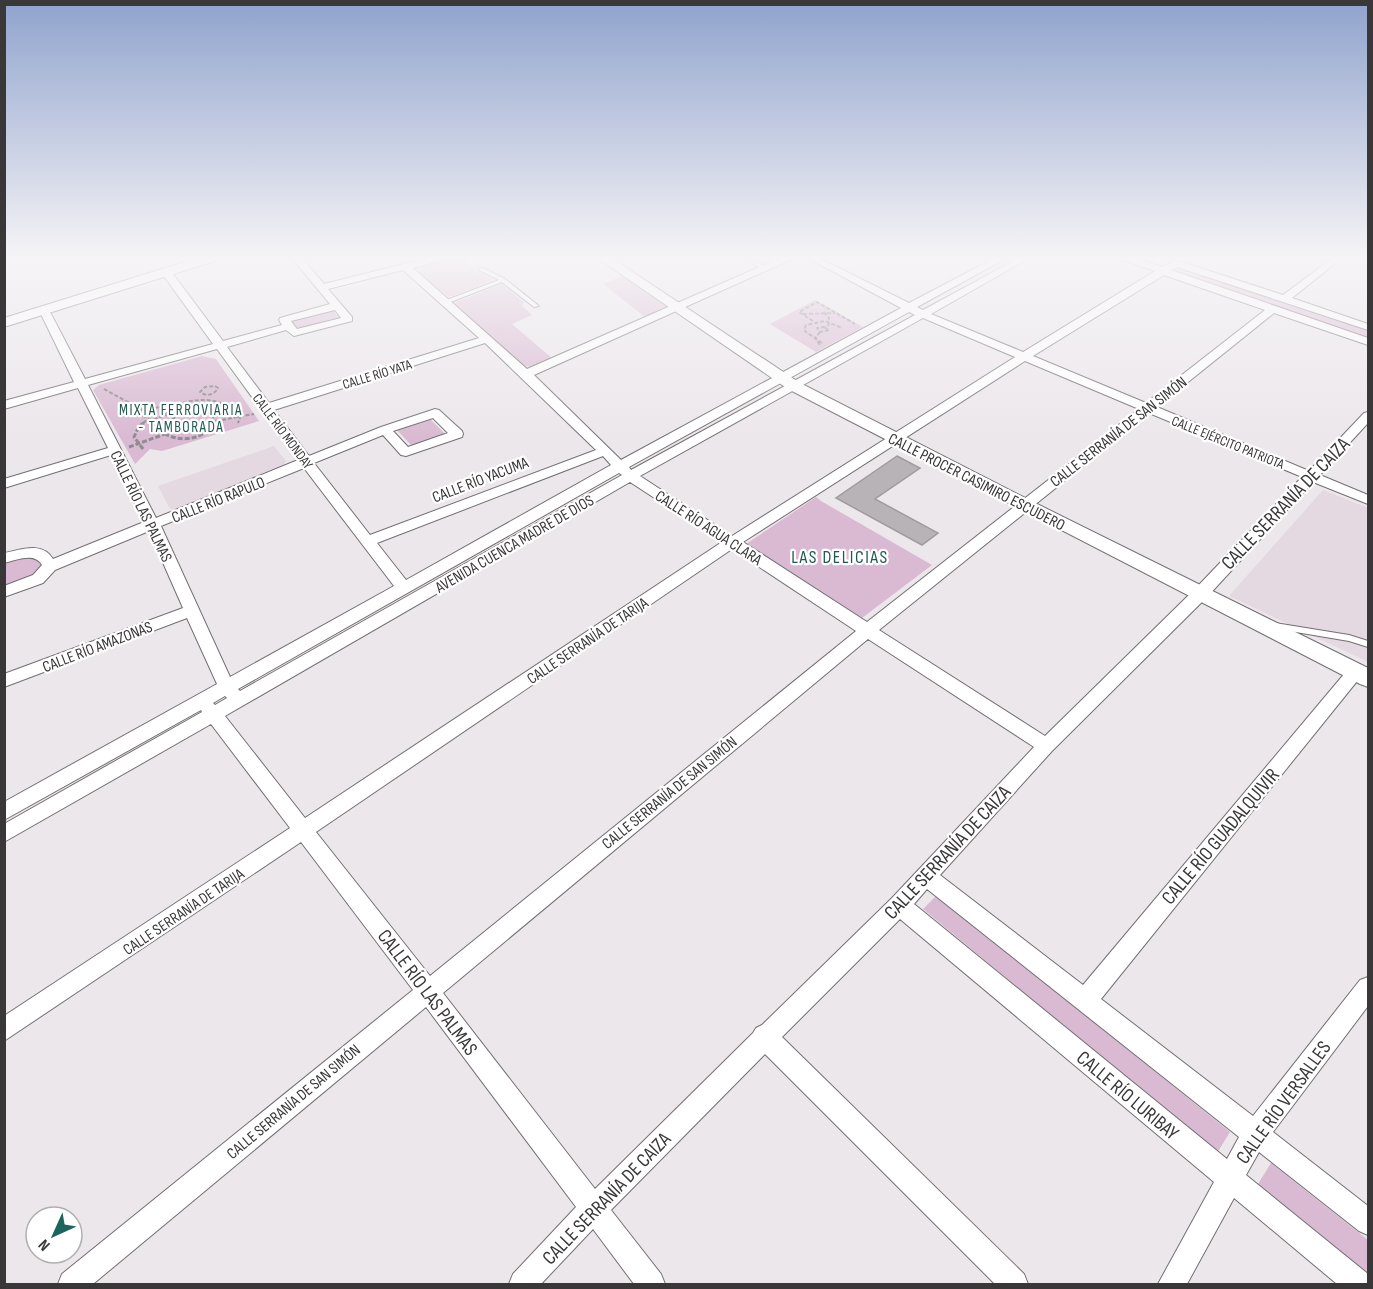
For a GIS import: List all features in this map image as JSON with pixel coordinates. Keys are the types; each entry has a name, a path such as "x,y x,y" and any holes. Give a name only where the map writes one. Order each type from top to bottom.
{"main road":[{"path":"4,323 22,317"},
{"name":"CALLE PROCER CASIMIRO ESCUDERO","path":"692,317 788,381 894,438 1362,674"}],"street":[{"name":"CALLE RÍO LAS PALMAS","path":"48,317 153,525 190,611 233,695"},
{"name":"CALLE RÍO MONDAY","path":"199,317 403,587"},
{"path":"295,317 284,320 294,333 348,319 346,317"},
{"name":"CALLE RÍO AGUA CLARA","path":"463,317 526,374 625,472 1046,746"},
{"path":"526,374 657,317"},
{"name":"AVENIDA CUENCA MADRE DE DIOS","path":"4,812 233,695 788,381 893,317"},
{"name":"AVENIDA CUENCA MADRE DE DIOS","path":"788,381 916,317"},
{"name":"CALLE EJÉRCITO PATRIOTA","path":"929,317 1368,500"},
{"name":"CALLE SERRANÍA DE TARIJA","path":"4,1030 733,542 1085,317"},
{"name":"CALLE SERRANÍA DE SAN SIMÓN","path":"72,1284 868,630 1263,317"},
{"path":"1296,317 1368,342"},
{"path":"1338,317 1368,327"},
{"path":"4,405 289,326"},
{"name":"CALLE RÍO YATA","path":"266,408 487,339"},
{"name":"CALLE RÍO RAPULO","path":"4,592 38,579 50,566 385,430 435,412 457,434 406,452 385,430"},
{"name":"CALLE SERRANÍA DE CAIZA","path":"523,1284 593,1209 764,1036 899,905 1046,746 1201,593 1368,416"},
{"path":"4,484 115,450"},
{"name":"CALLE RÍO YACUMA","path":"367,541 605,451"},
{"name":"AVENIDA CUENCA MADRE DE DIOS","path":"233,695 403,587 625,472"},
{"path":"4,558 34,552 44,556 50,566"},
{"name":"CALLE RÍO AMAZONAS","path":"4,681 190,611"},
{"name":"CALLE RÍO GUADALQUIVIR","path":"1085,1000 1362,674"},
{"name":"AVENIDA CUENCA MADRE DE DIOS","path":"4,834 208,708"},
{"name":"CALLE RÍO LAS PALMAS","path":"208,708 651,1284"},
{"path":"926,876 1368,1222"},
{"name":"CALLE RÍO LURIBAY","path":"899,905 1358,1284"},
{"name":"CALLE RÍO VERSALLES","path":"1172,1284 1255,1134 1368,988"},
{"path":"764,1036 1014,1284"}],"lane":[{"path":"1263,624 1321,633 1368,644"}],"path":[{"path":"808,317 813,321"},
{"path":"824,317 842,328"},
{"path":"815,338 829,331 826,328 828,321 826,317"},
{"path":"844,317 861,327"},
{"path":"823,347 804,330 806,325 813,321 828,321"},
{"path":"822,333 817,328 826,328"},
{"path":"97,379 105,389 146,412"},
{"path":"206,400 216,392 218,387 208,386 200,390 201,394 210,395"},
{"path":"146,412 159,407 166,409 184,402 206,400 225,404 239,415"},
{"path":"216,421 209,413 191,412 172,419 163,429 170,437 189,438 208,431 216,421 239,415 251,415 266,408"},
{"path":"143,449 134,437 139,426 148,419 165,415 166,409"},
{"path":"146,412 144,416 148,419"},
{"path":"238,423 239,415"},
{"path":"115,450 139,445 165,434"}],"shaded area":[{"path":"302,317 340,319 298,330 291,320"},
{"path":"470,317 527,317 512,324 553,359 534,367 524,366"},
{"path":"783,317 845,317 863,327 816,352 770,324"},
{"path":"1307,317 1327,317 1368,331 1368,338"},
{"path":"202,356 216,359 259,421 162,451 150,449 135,464 93,390 99,385"},
{"path":"429,418 445,434 412,446 397,430"},
{"path":"274,446 286,461 281,471 181,511 170,509 158,486"},
{"path":"1323,490 1368,508 1368,662 1229,596"},
{"path":"816,497 932,565 862,618 746,544"},
{"path":"30,556 38,559 43,567 40,572 5,588 5,561"},
{"path":"937,895 1230,1132 1217,1153 923,909"},
{"path":"1271,1163 1368,1240 1368,1279 1255,1189"}],"building":[{"path":"897,456 920,468 875,499 938,533 922,545 836,498"}],"district":[{"name":"MIXTA FERROVIARIA - TAMBORADA","path":"181,418"},
{"name":"LAS DELICIAS","path":"840,557"}]}
